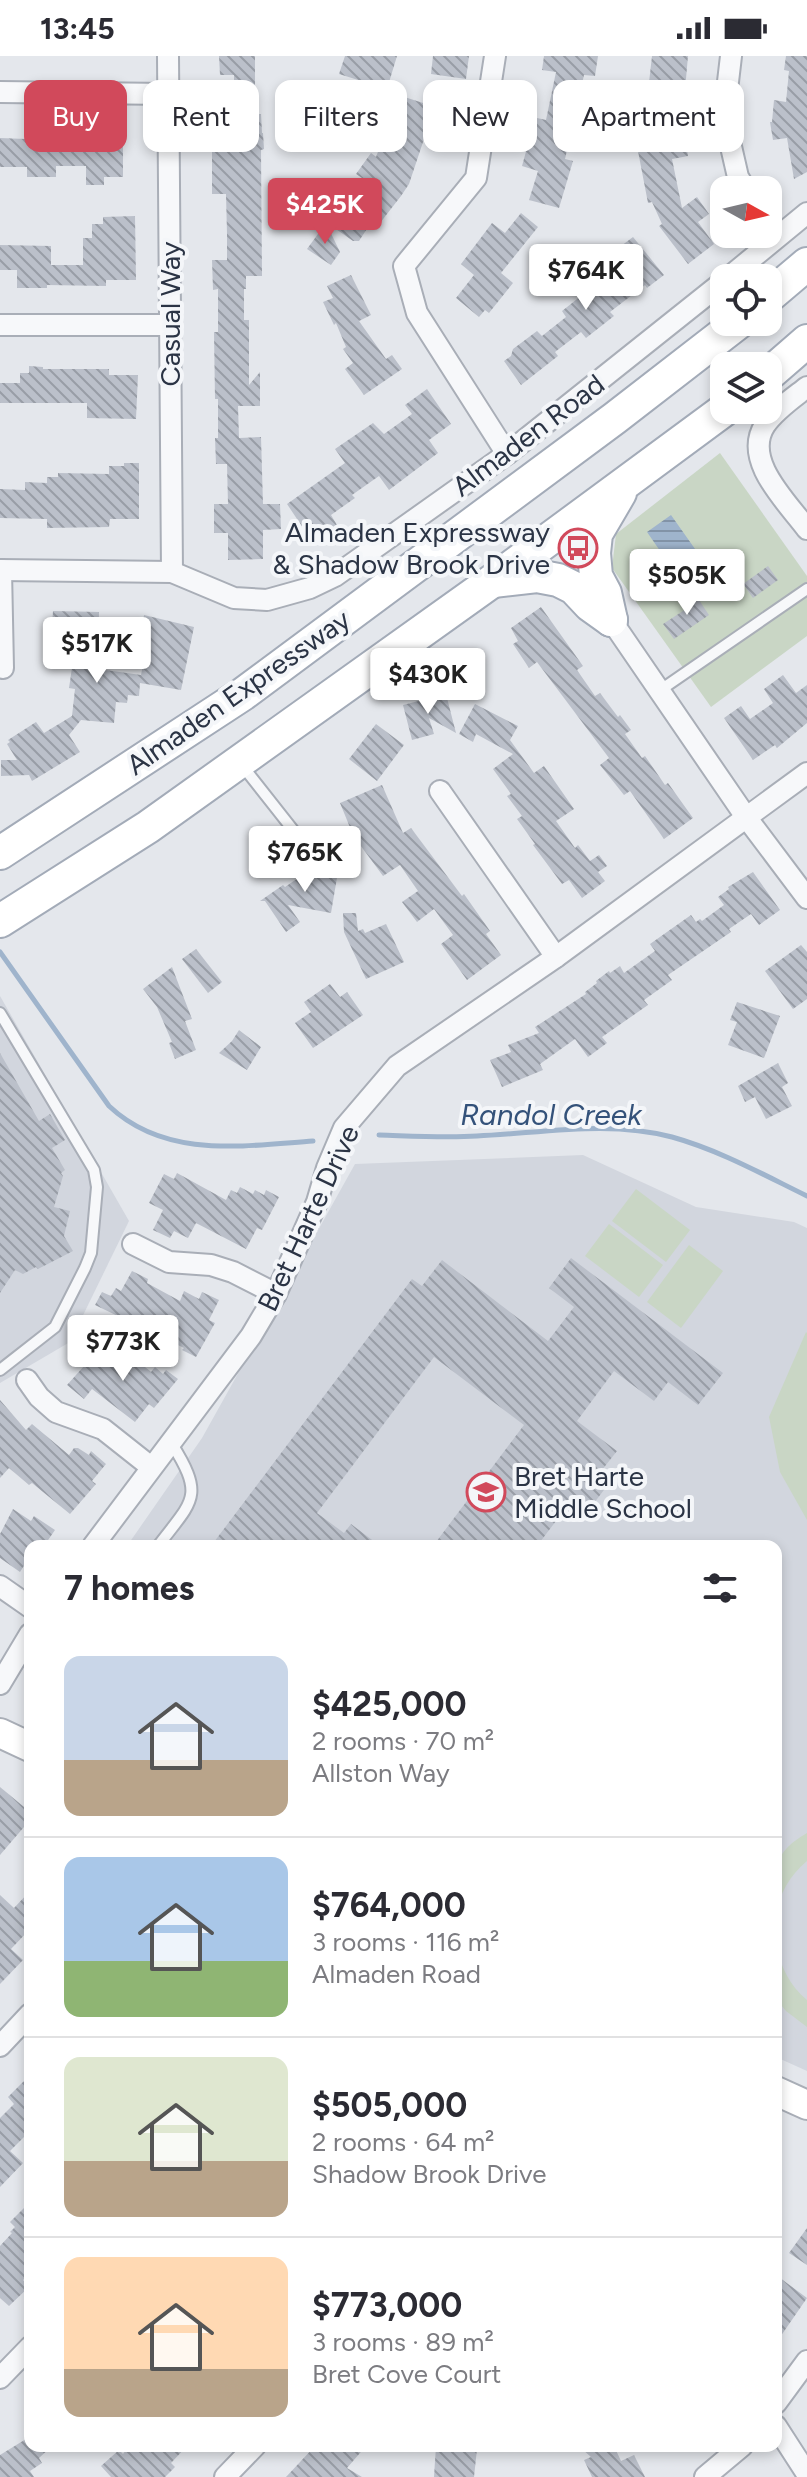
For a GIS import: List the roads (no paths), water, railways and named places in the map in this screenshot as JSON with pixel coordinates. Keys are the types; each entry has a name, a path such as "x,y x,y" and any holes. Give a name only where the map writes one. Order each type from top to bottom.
{"main road":[{"path":"782,285 807,264"},
{"name":"Almaden Expressway","path":"0,853 243,694 721,336"},
{"path":"782,363 807,341"},
{"name":"Almaden Expressway","path":"2,920 148,827 491,582 710,420"},
{"path":"611,620 605,593 596,576 594,553 596,534 625,483"},
{"path":"491,582 537,576 558,580 574,588 611,620"}],"street":[{"name":"Casual Way","path":"168,56 168,80"},
{"path":"495,56 476,178 404,266 417,313 507,454"},
{"path":"731,56 724,116 738,176"},
{"path":"0,92 143,94"},
{"name":"Casual Way","path":"169,152 172,572"},
{"name":"Almaden Road","path":"782,226 807,213"},
{"name":"Almaden Road","path":"741,264 757,248"},
{"name":"Almaden Road","path":"172,572 234,598 267,600 310,588 335,576 507,454 710,293"},
{"path":"0,325 170,325"},
{"path":"807,387 765,424 757,454 762,467 807,529"},
{"path":"3,668 1,570 172,572"},
{"path":"611,620 746,817 807,898"},
{"name":"Bret Harte Drive","path":"97,1540 251,1336 276,1294 317,1202 344,1128 397,1066 556,957 807,773"},
{"path":"440,791 556,957"},
{"path":"133,1244 169,1262 211,1265 233,1272 276,1294"},
{"path":"27,1380 39,1397 56,1412 103,1429 151,1467"},
{"path":"0,1586 24,1603"},
{"path":"0,1684 24,1644"},
{"path":"0,1733 24,1744"},
{"path":"0,2046 24,2020"},
{"path":"782,2094 807,2105"},
{"path":"0,2378 24,2353"},
{"path":"782,2395 807,2361"},
{"path":"782,2435 807,2474"},
{"path":"225,2477 249,2452"},
{"path":"705,2477 735,2452"}],"lane":[{"path":"659,691 807,589"},
{"path":"240,762 297,835"},
{"path":"0,1013 94,1170 97,1187 91,1253 55,1327 0,1370"},
{"path":"162,1540 193,1497 188,1469 172,1444"}],"water":[{"path":"671,515 700,556 703,555 708,562 665,593 654,576 667,561 647,532"}],"waterway":[{"name":"Randol Creek","path":"0,952 109,1106 131,1123 155,1135 206,1145 313,1141"},
{"name":"Randol Creek","path":"379,1135 465,1137 600,1128 648,1132 707,1149 807,1196"}],"place":[{"name":"Almaden Expressway & Shadow Brook Drive","path":"578,548"},
{"name":"Bret Harte Middle School","path":"486,1492"}]}
